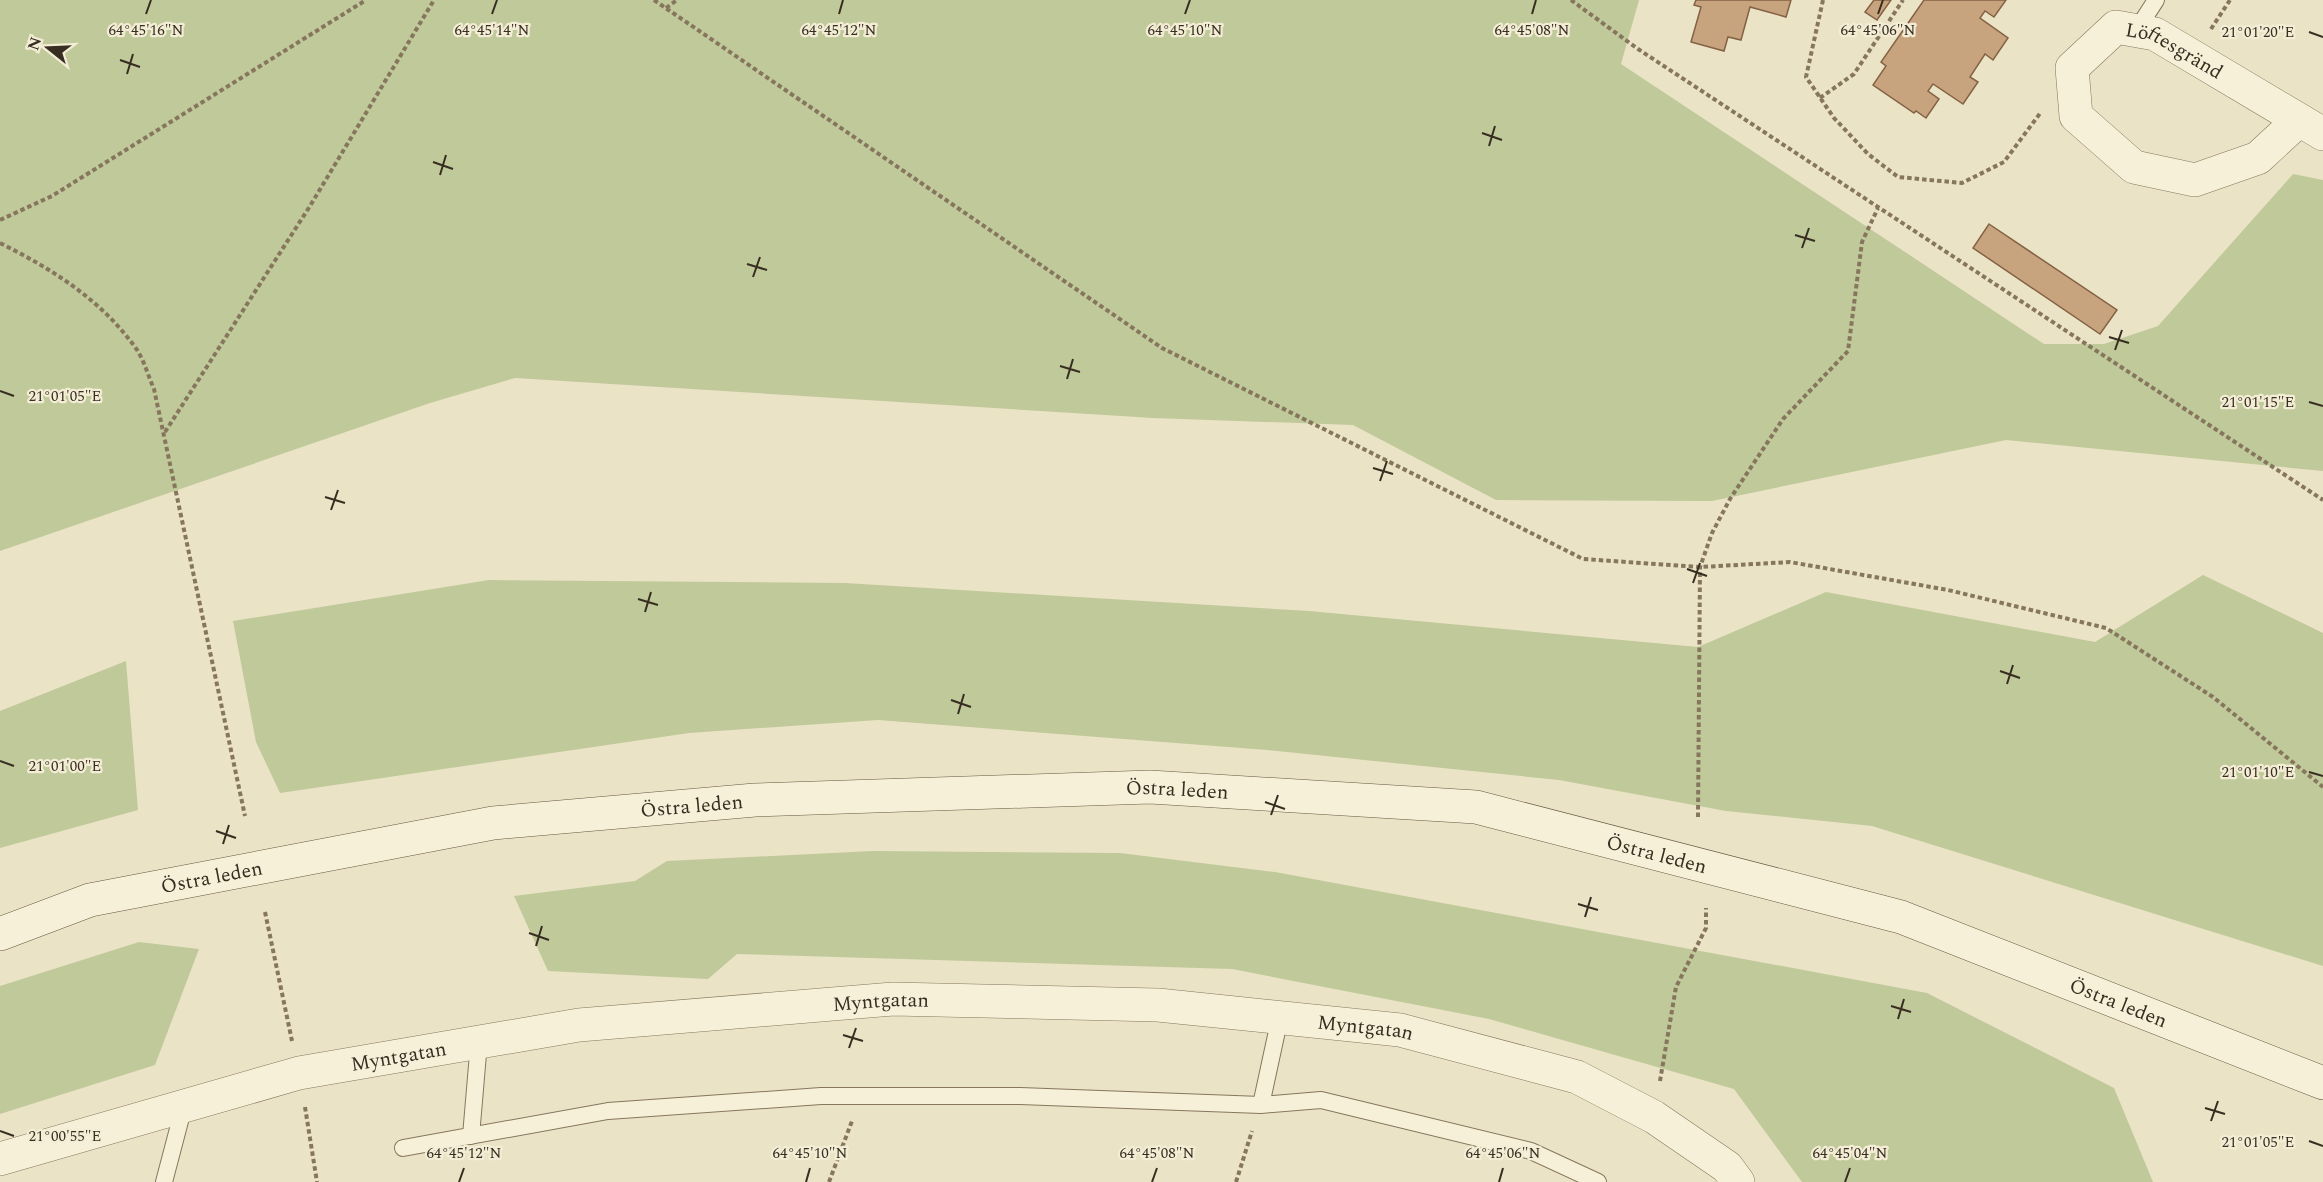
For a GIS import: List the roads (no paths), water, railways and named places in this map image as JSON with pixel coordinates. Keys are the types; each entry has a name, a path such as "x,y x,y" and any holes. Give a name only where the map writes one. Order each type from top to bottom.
{"street":[{"name":"Löftesgränd","path":"2116,27 2136,31 2155,34 2311,128 2258,158 2195,180 2134,167 2076,116 2072,68 2116,27"},
{"name":"Östra leden","path":"0,934 90,900 493,823 755,800 1150,787 1464,806 1476,807 1900,917 2323,1083"},
{"name":"Myntgatan","path":"0,1158 299,1073 579,1025 893,999 1158,1005 1400,1030 1577,1077 1654,1117 1727,1167 1738,1182"}],"lane":[{"path":"2136,31 2156,0"},
{"path":"1261,1105 1280,1017"},
{"path":"471,1136 479,1042"},
{"path":"403,1148 608,1111 820,1096 1020,1095 1261,1105 1320,1100 1532,1151 1598,1182"},
{"path":"164,1182 184,1106"}]}
